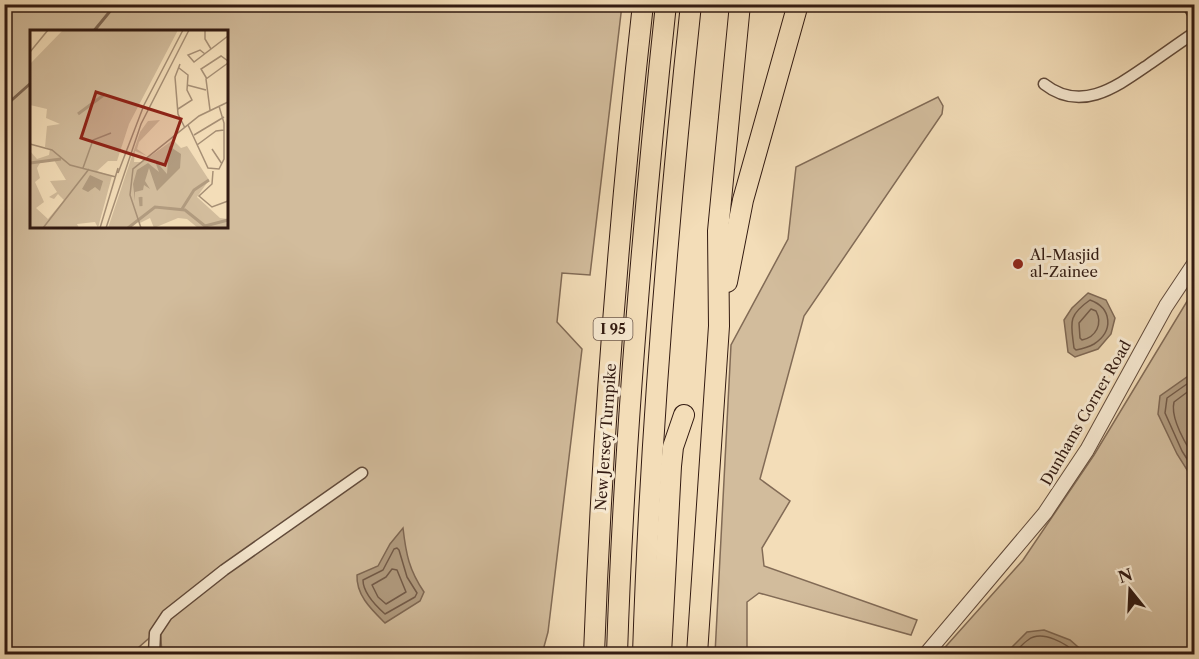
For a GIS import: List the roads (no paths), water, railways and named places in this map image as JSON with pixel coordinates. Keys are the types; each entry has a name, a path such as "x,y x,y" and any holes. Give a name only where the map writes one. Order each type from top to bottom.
{"highway":[{"name":"New Jersey Turnpike","path":"594,654 613,318 643,4"},
{"name":"New Jersey Turnpike","path":"617,654 644,222 666,4"},
{"path":"643,654 652,468 664,295 679,120 692,4"},
{"path":"697,654 719,326 718,231 740,4"},
{"path":"719,326 743,200 798,4"},
{"path":"661,654 670,466 673,447 684,415"}],"street":[{"path":"1187,4 1194,15"},
{"path":"1044,84 1054,92 1067,96 1082,98 1099,94 1120,84 1194,33"},
{"name":"Dunhams Corner Road","path":"926,654 1045,513 1087,450 1166,306 1194,264"},
{"path":"154,654 155,633 167,615 224,570 362,473"}],"water":[{"path":"1088,293 1106,300 1115,318 1111,334 1098,349 1075,357 1068,352 1064,320 1072,308"},
{"path":"1194,372 1194,481 1177,454 1158,414 1160,396"},
{"path":"403,528 409,562 424,592 420,601 385,623 362,595 357,575 378,566 390,544"},
{"path":"1044,630 1070,640 1086,654 1006,653 1027,632"}],"waterway":[{"path":"95,30 116,4"},
{"path":"4,107 30,84"}],"place":[{"name":"Al-Masjid al-Zainee","path":"1018,264"}]}
